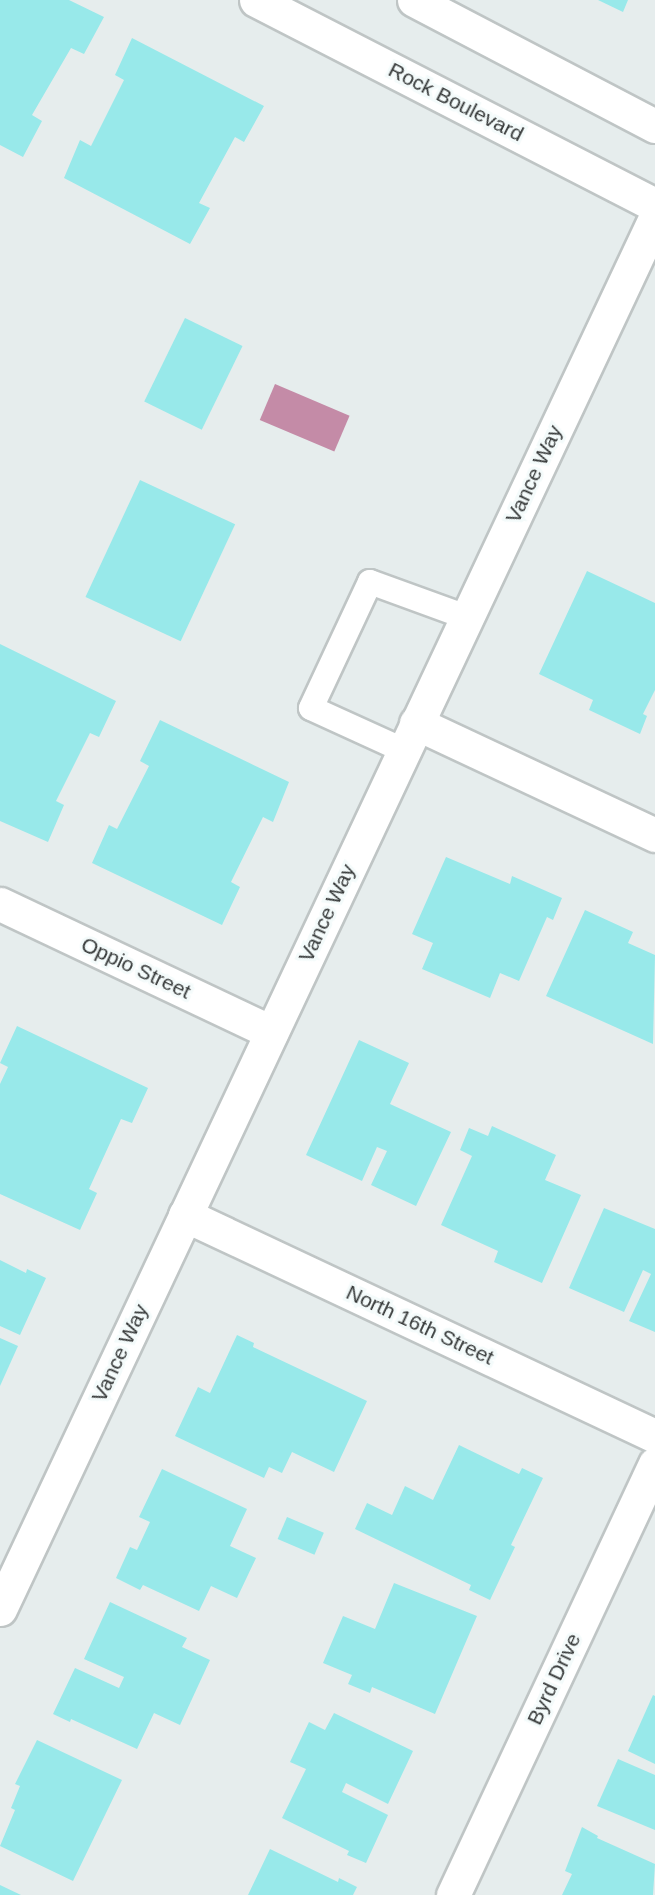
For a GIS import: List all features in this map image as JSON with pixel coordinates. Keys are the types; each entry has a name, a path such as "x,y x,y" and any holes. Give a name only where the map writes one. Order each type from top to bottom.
{"street":[{"name":"Rock Boulevard","path":"256,0 655,205"},
{"path":"427,3 655,126"},
{"name":"Vance Way","path":"0,1609 655,218"},
{"path":"410,737 655,835"},
{"name":"Oppio Street","path":"0,904 271,1032"},
{"name":"North 16th Street","path":"185,1215 655,1436"},
{"name":"Byrd Drive","path":"453,1895 655,1464"}],"lane":[{"path":"410,737 310,708 370,582 466,617"}],"shaded area":[{"path":"275,384 350,416 334,452 260,420"}],"building":[{"path":"0,0 69,0 104,17 84,54 71,48 32,115 42,121 23,157 0,145"},
{"path":"598,0 628,0 623,12"},
{"path":"132,38 264,106 244,142 235,137 199,203 210,208 190,244 64,178 80,140 91,146 124,80 115,75"},
{"path":"185,318 243,346 202,430 144,402"},
{"path":"140,480 235,524 181,641 85,597"},
{"path":"587,571 655,603 655,690 643,714 647,716 640,734 589,710 593,700 539,674"},
{"path":"0,644 116,701 99,737 90,733 56,801 64,805 48,842 0,821"},
{"path":"160,720 289,782 273,822 263,817 231,882 240,887 222,925 92,863 109,825 117,829 149,766 140,761"},
{"path":"446,857 510,884 512,876 562,898 553,920 547,917 519,981 500,973 490,998 422,969 433,943 412,934"},
{"path":"585,910 633,932 628,943 655,955 653,1044 546,996"},
{"path":"17,1026 148,1088 132,1123 121,1119 89,1189 97,1193 80,1230 0,1194 0,1084 8,1067 0,1063"},
{"path":"359,1040 409,1063 390,1104 451,1132 416,1206 371,1185 387,1151 377,1147 362,1181 306,1155"},
{"path":"492,1126 556,1155 545,1180 581,1195 542,1283 494,1262 498,1251 441,1225 472,1156 460,1150 469,1128 488,1136"},
{"path":"604,1208 655,1229 655,1332 629,1321 651,1274 643,1270 624,1312 569,1288"},
{"path":"0,1260 26,1273 27,1269 46,1278 20,1335 0,1326"},
{"path":"237,1335 254,1343 253,1347 367,1401 334,1472 292,1452 282,1473 269,1467 264,1478 175,1436 198,1387 210,1393"},
{"path":"0,1338 18,1346 0,1386"},
{"path":"459,1445 519,1474 522,1468 543,1478 511,1545 515,1547 490,1600 469,1590 471,1585 355,1529 367,1503 392,1515 405,1486 433,1500"},
{"path":"162,1469 247,1509 230,1546 256,1558 237,1598 211,1586 199,1611 143,1585 140,1590 116,1578 130,1547 137,1550 150,1522 139,1517"},
{"path":"287,1517 324,1533 314,1555 278,1539"},
{"path":"394,1583 477,1616 435,1714 372,1687 370,1693 348,1684 352,1675 323,1663 343,1616 375,1629"},
{"path":"110,1602 187,1638 182,1647 210,1660 180,1725 154,1713 137,1749 71,1719 70,1722 53,1714 75,1668 119,1688 124,1677 84,1659"},
{"path":"653,1695 655,1696 655,1764 628,1751"},
{"path":"334,1713 413,1751 388,1804 346,1783 342,1792 388,1815 366,1863 347,1855 349,1851 282,1818 306,1769 290,1762 309,1722 325,1730"},
{"path":"37,1740 122,1780 73,1881 0,1846 15,1810 11,1808 20,1786 15,1784"},
{"path":"618,1759 655,1775 655,1830 597,1806"},
{"path":"582,1827 598,1836 597,1838 655,1864 653,1895 562,1895 572,1874 565,1871"},
{"path":"270,1849 338,1882 339,1878 357,1887 353,1895 248,1895"},
{"path":"0,1885 21,1895 0,1895"}]}
